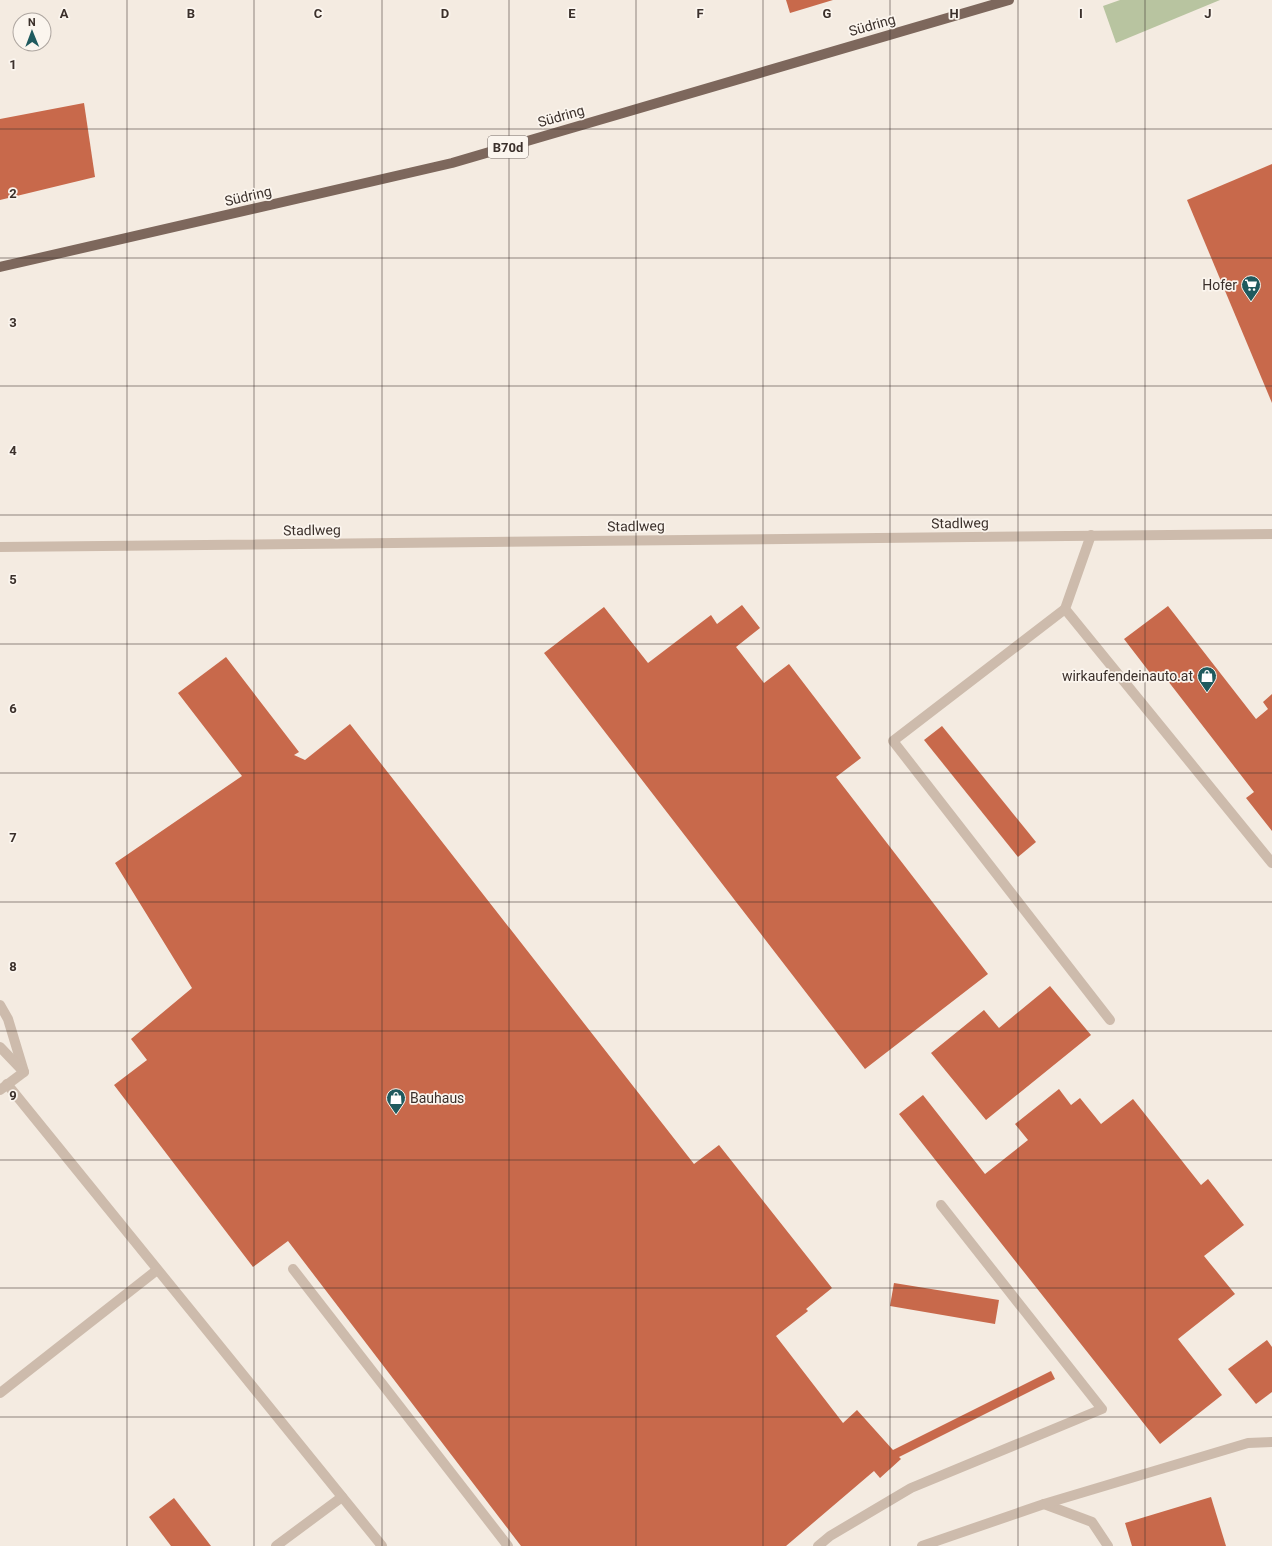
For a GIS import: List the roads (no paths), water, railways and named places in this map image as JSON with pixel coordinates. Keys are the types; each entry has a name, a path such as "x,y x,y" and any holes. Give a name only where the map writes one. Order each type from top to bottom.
{"main road":[{"name":"Südring","path":"0,267 452,163 1009,0"}],"street":[{"name":"Stadlweg","path":"0,547 1272,534"},
{"path":"1091,535 1064,609 893,741 1110,1020"},
{"path":"1064,609 1272,863"},
{"path":"0,1005 8,1019 24,1072"},
{"path":"0,1047 24,1072"},
{"path":"24,1072 4,1087 157,1270 382,1546"},
{"path":"818,1546 830,1536 911,1488 1102,1409 941,1205"},
{"path":"293,1269 508,1546"},
{"path":"0,1393 157,1270"},
{"path":"922,1546 1044,1504 1248,1442 1272,1442"},
{"path":"276,1546 342,1498"},
{"path":"1044,1504 1092,1522 1108,1546"}],"place":[{"name":"Hofer","path":"1251,302"},
{"name":"wirkaufendeinauto.at","path":"1207,693"},
{"name":"Bauhaus","path":"396,1115"}]}
